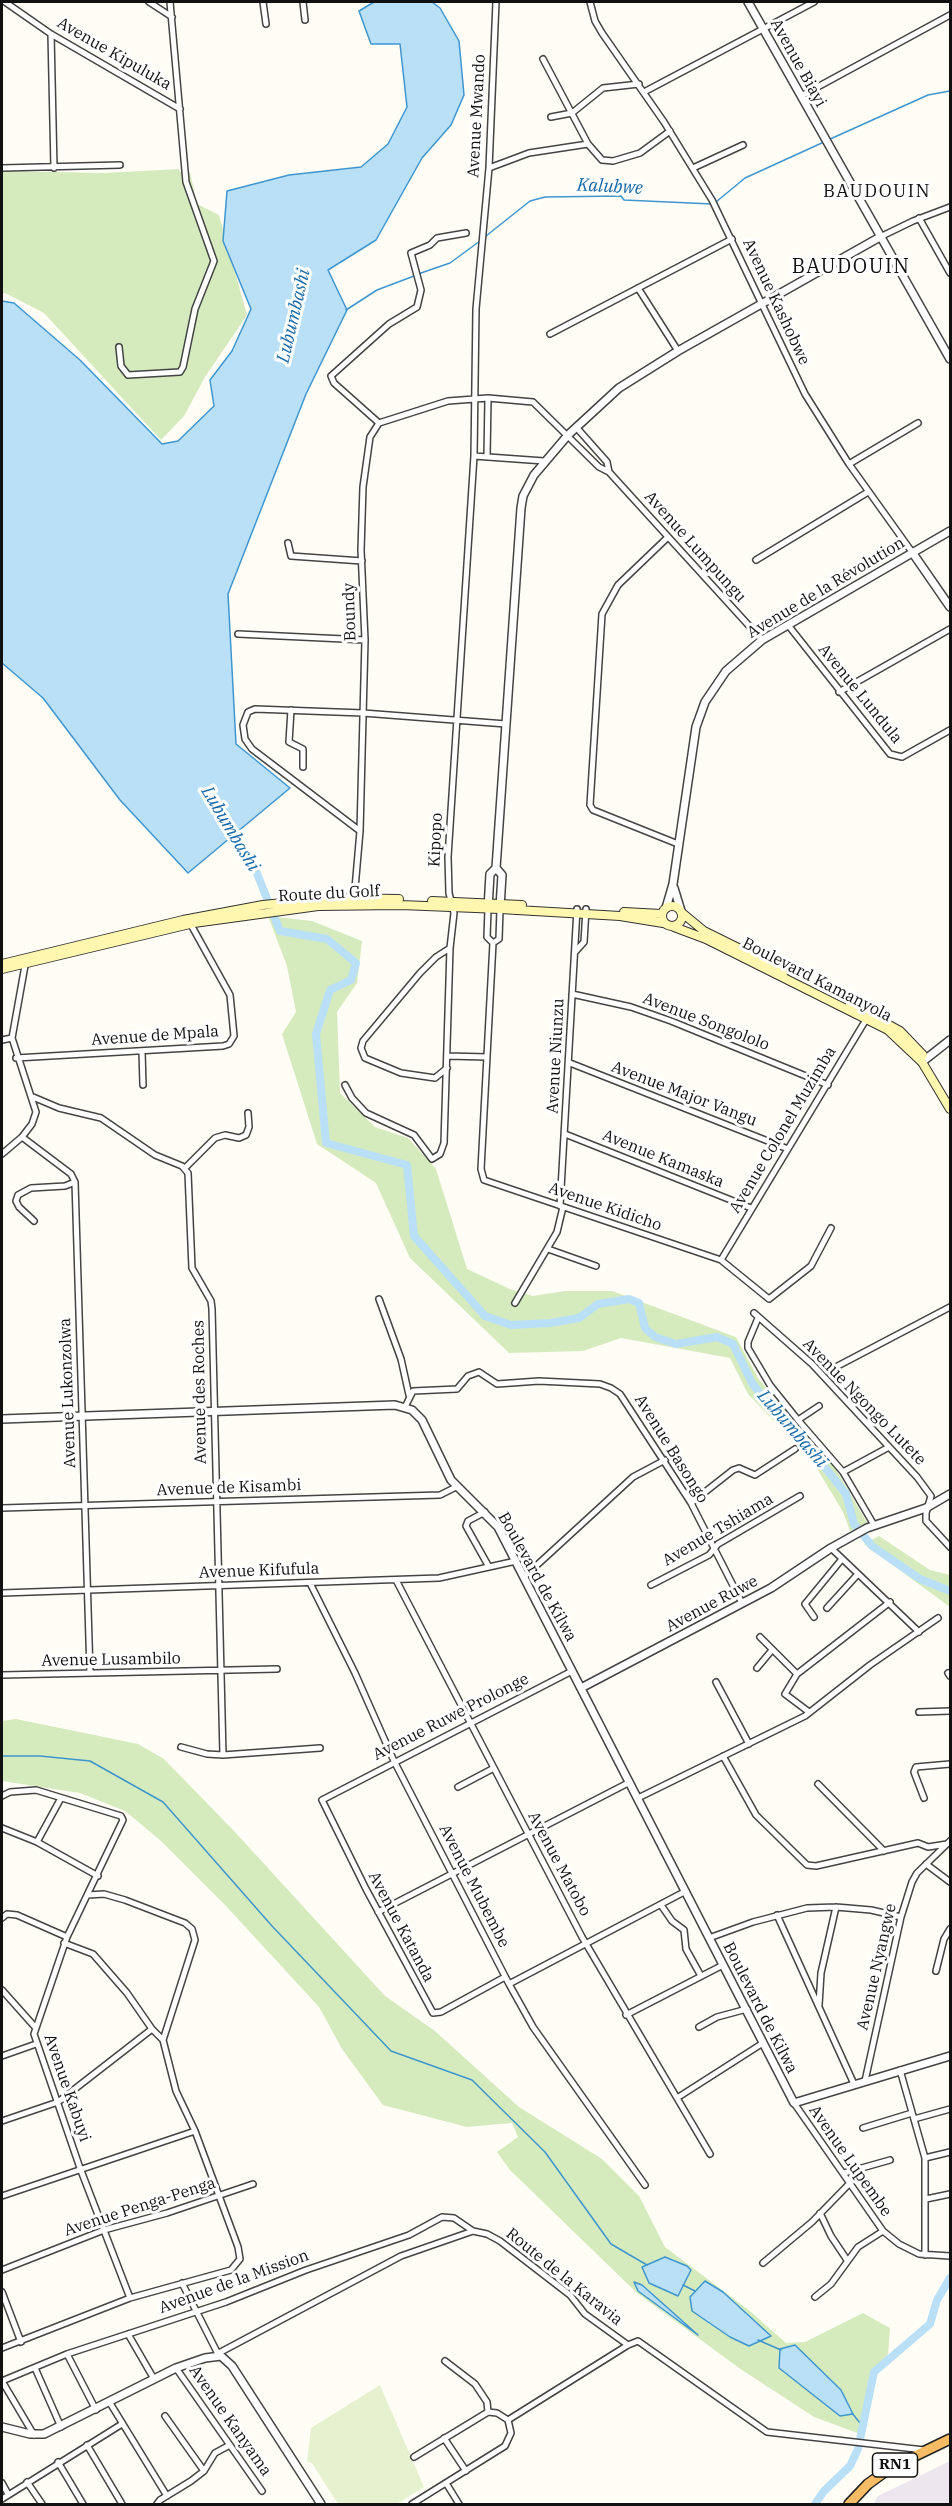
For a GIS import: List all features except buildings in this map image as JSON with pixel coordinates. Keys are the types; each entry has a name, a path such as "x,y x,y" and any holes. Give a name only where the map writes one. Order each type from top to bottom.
{"highway":[{"name":"RN1","path":"849,2505 876,2478 951,2439"}],"main road":[{"name":"Route du Golf","path":"2,969 26,960 189,922 267,908 354,901 581,911 663,923"},
{"path":"581,911 664,911 675,906 681,912 680,922 674,927 663,923 664,911"},
{"name":"Boulevard Kamanyola","path":"681,912 698,927 868,1016 897,1036 924,1060 951,1099"},
{"name":"Boulevard Kamanyola","path":"674,927 766,964"},
{"path":"2,964 26,960"},
{"name":"Boulevard Kamanyola","path":"924,1060 951,1109"}],"street":[{"name":"Avenue Kipuluka","path":"5,2 51,34 180,108"},
{"path":"148,2 172,17"},
{"path":"119,347 121,366 128,375 180,372 199,297 213,268 214,254 186,182 171,2"},
{"path":"263,2 266,24"},
{"path":"303,2 305,20"},
{"name":"Avenue Mwando","path":"480,262 489,168 496,2"},
{"name":"Avenue Kashobwe","path":"590,2 595,21 602,33 645,92 713,202 805,394 868,492 951,607"},
{"name":"Avenue Biayi","path":"748,2 951,359"},
{"path":"645,92 814,2"},
{"path":"801,96 951,15"},
{"path":"51,34 54,168"},
{"path":"543,59 588,144 598,158 613,161 645,151 670,131"},
{"path":"551,117 572,113 603,88 639,84"},
{"path":"489,168 529,153 588,144"},
{"path":"693,168 743,145"},
{"path":"2,168 120,165"},
{"path":"494,943 487,937 488,906 491,872 496,868 521,508 527,486 544,461 568,435 620,388 678,351 880,237 919,218 951,207"},
{"path":"919,218 951,273"},
{"path":"466,233 437,238 430,245 413,251 411,255 421,290 417,307 389,324 331,376 334,383 379,423 437,403 475,398"},
{"path":"550,334 732,238"},
{"name":"Kipopo","path":"345,1085 352,1098 366,1113 414,1135 432,1159 440,1154 444,1143 453,904 448,886 448,856 474,456 476,309 480,262"},
{"path":"638,288 678,351"},
{"name":"Avenue Lumpungu","path":"475,398 533,402 599,467 609,471 667,538 762,640"},
{"path":"488,457 489,398"},
{"name":"Boundy","path":"354,901 360,831 365,640 362,561 364,470 370,437 379,423"},
{"path":"849,464 918,423"},
{"name":"Avenue Lumpungu","path":"576,427 607,462 609,471"},
{"path":"474,456 544,461"},
{"path":"756,560 868,492"},
{"name":"Avenue de la Révolution","path":"673,884 694,738 701,710 726,671 762,640 951,531"},
{"path":"667,538 618,585 602,614 590,805 592,810 678,844"},
{"path":"288,543 291,556 362,561"},
{"name":"Avenue Lundula","path":"788,625 839,692 894,757 902,757 951,730"},
{"path":"839,692 951,629"},
{"path":"238,634 365,640"},
{"path":"360,831 301,788 246,741 243,725 248,712 255,709 363,713 506,724"},
{"path":"291,710 289,742 303,749 303,766"},
{"path":"448,1056 487,1057 494,943 499,939 502,874 496,868"},
{"path":"664,911 673,884"},
{"path":"673,884 681,912"},
{"name":"Avenue Niunzu","path":"515,1303 557,1232 562,1206 572,994 581,911"},
{"name":"Avenue de Mpala","path":"16,1058 223,1047 232,1040 230,995 189,922"},
{"path":"447,1068 435,1078 401,1073 365,1058 361,1048 363,1041 420,973 436,957 450,948"},
{"path":"2,1154 22,1137 35,1118 33,1097 16,1058 12,1038 26,960"},
{"name":"Avenue Songololo","path":"572,994 631,1007 661,1017 828,1085"},
{"name":"Avenue Colonel Muzimba","path":"721,1260 868,1016"},
{"path":"2,1040 12,1038"},
{"path":"924,1060 951,1040"},
{"path":"142,1051 143,1085"},
{"name":"Avenue Kidicho","path":"487,1057 481,1169 483,1178 488,1182 721,1260"},
{"name":"Avenue Major Vangu","path":"570,1064 788,1149"},
{"path":"33,1097 59,1108 101,1118 154,1155 185,1168 214,1138 225,1135 239,1138 246,1135 249,1127 248,1113"},
{"name":"Avenue Kamaska","path":"565,1134 751,1208"},
{"path":"22,1137 71,1174 75,1182 65,1186 31,1188 18,1195 18,1207 34,1221"},
{"name":"Avenue des Roches","path":"185,1168 188,1176 193,1270 212,1304 223,1755"},
{"name":"Avenue Lukonzolwa","path":"75,1182 90,1673"},
{"path":"721,1260 765,1299 770,1299 812,1266 831,1228"},
{"path":"548,1249 596,1266"},
{"path":"2,1419 213,1410 395,1405 405,1407 409,1395 405,1373 379,1299"},
{"path":"832,1369 951,1307"},
{"name":"Avenue Ngongo Lutete","path":"798,1420 770,1385 748,1348 756,1316 812,1364 930,1493 930,1506 926,1513 926,1521 951,1547"},
{"name":"Avenue Basongo","path":"409,1395 423,1389 457,1389 468,1376 478,1372 497,1384 539,1381 600,1384 620,1394 691,1503 742,1603"},
{"path":"819,1406 798,1420 843,1472 871,1527 930,1506 951,1494"},
{"name":"Boulevard de Kilwa","path":"405,1407 422,1419 456,1487 485,1512 498,1527 794,2103"},
{"path":"843,1472 890,1447"},
{"path":"691,1503 733,1470 739,1468 755,1475 795,1449"},
{"path":"524,1577 556,1551 633,1478 665,1460"},
{"name":"Avenue de Kisambi","path":"2,1509 440,1495 456,1487"},
{"name":"Avenue Tshiama","path":"651,1586 709,1555 718,1544 800,1496"},
{"path":"485,1512 468,1521 466,1526 489,1567"},
{"name":"Avenue Ruwe","path":"581,1688 742,1603 805,1567 831,1548 871,1527"},
{"path":"831,1548 919,1632"},
{"path":"814,1617 805,1604 842,1559"},
{"name":"Avenue Kifufula","path":"2,1593 396,1580 449,1576 516,1561"},
{"path":"827,1608 858,1574"},
{"name":"Avenue Matobo","path":"396,1580 587,1945 710,2154"},
{"name":"Avenue Mubembe","path":"310,1582 394,1761 505,1977 533,2026 645,2185"},
{"path":"809,1712 785,1694 797,1674 890,1602"},
{"path":"638,1798 809,1712 938,1618"},
{"path":"760,1637 797,1674"},
{"path":"757,1668 772,1650"},
{"name":"Avenue Lusambilo","path":"2,1675 277,1669"},
{"name":"Avenue Ruwe Prolonge","path":"342,1788 572,1671"},
{"path":"716,1682 749,1744"},
{"path":"919,1712 951,1711"},
{"path":"181,1747 207,1754 223,1755 320,1748"},
{"path":"723,1756 756,1815 807,1864 816,1866 918,1843 928,1847 949,1842"},
{"path":"924,1798 914,1772 916,1767 951,1764"},
{"path":"458,1787 494,1768"},
{"path":"378,1912 630,1782"},
{"path":"818,1784 884,1851"},
{"name":"Avenue Katanda","path":"342,1788 322,1800 378,1912 433,2013 441,2012 505,1977"},
{"path":"2,1796 25,1790 61,1798 37,1842"},
{"name":"Avenue Kabuyi","path":"61,1798 121,1816 122,1824 66,1940 35,2027 36,2044 130,2298"},
{"path":"2,1828 37,1842 98,1876"},
{"name":"Avenue Nyangwe","path":"865,2081 901,1917 912,1882 926,1864 949,1842"},
{"path":"926,1864 951,1882"},
{"path":"509,1984 686,1891"},
{"path":"88,1895 104,1894 146,1907 192,1929 195,1940 163,2040"},
{"path":"661,1905 672,1921 684,1930 688,1956 701,1976"},
{"path":"819,2008 821,1973 836,1907"},
{"path":"709,1938 777,1915 807,1908 836,1907 871,1910 901,1917"},
{"path":"2,1918 7,1914 17,1915 93,1954 141,2009 152,2029 163,2040 176,2091 195,2131 240,2251 239,2263 231,2270 130,2298 2,2349"},
{"path":"777,1915 854,2084"},
{"path":"936,1971 944,1939 951,1929"},
{"path":"626,2014 723,1965"},
{"path":"2,1990 35,2027"},
{"path":"699,2027 722,2015 736,2014 747,2008"},
{"path":"2,2121 58,2102 152,2029"},
{"path":"677,2098 763,2043"},
{"path":"2,2056 36,2044"},
{"path":"794,2103 951,2056"},
{"path":"900,2070 925,2158 926,2255"},
{"name":"Avenue Lupembe","path":"794,2103 882,2231 905,2248 926,2255 951,2256"},
{"path":"863,2128 951,2109"},
{"path":"2,2196 195,2131"},
{"path":"925,2158 951,2152"},
{"path":"844,2173 890,2160"},
{"name":"Avenue Penga-Penga","path":"2,2270 104,2230 253,2184"},
{"path":"763,2263 849,2184"},
{"path":"926,2199 951,2194"},
{"path":"820,2213 831,2236 847,2260"},
{"name":"Avenue de la Mission","path":"2,2381 67,2354 409,2235 442,2217 454,2218 473,2231"},
{"path":"2,2427 34,2435 61,2427 176,2368 218,2355 401,2256 473,2231"},
{"name":"Route de la Karavia","path":"473,2231 487,2234 516,2253 570,2295 585,2314 628,2345 634,2342 642,2343 767,2432 926,2450"},
{"path":"815,2297 831,2284 861,2244 882,2231"},
{"name":"Avenue Kanyama","path":"182,2283 218,2355"},
{"path":"2,2292 21,2342"},
{"path":"128,2334 154,2379"},
{"path":"508,2420 628,2345"},
{"path":"67,2354 96,2410"},
{"path":"218,2355 232,2366 321,2505"},
{"path":"445,2361 475,2384 487,2402 488,2412"},
{"path":"35,2368 61,2427"},
{"name":"Avenue Kanyama","path":"176,2368 228,2446 262,2491"},
{"path":"2,2381 34,2435"},
{"path":"110,2403 166,2496"},
{"path":"412,2505 506,2446 511,2433 508,2420 497,2413 488,2412 414,2457"},
{"path":"165,2416 204,2471"},
{"path":"2,2499 122,2424"},
{"path":"444,2438 466,2471"},
{"path":"87,2445 122,2505"},
{"path":"157,2505 166,2496 204,2471 215,2453 228,2446"},
{"path":"58,2462 83,2505"},
{"path":"27,2482 42,2505"},
{"path":"2,2483 8,2494"},
{"path":"446,2483 459,2505"}],"shaded area":[{"path":"950,2461 950,2504 873,2504 878,2496"}],"green space":[{"path":"179,169 180,172 190,172 197,204 219,215 247,315 205,377 184,416 161,440 44,313 5,293 2,294 2,171 105,173"},
{"path":"268,916 312,921 362,941 357,983 337,1012 340,1093 375,1127 408,1138 436,1169 467,1269 510,1289 533,1296 565,1291 612,1291 736,1337 758,1378 790,1416 824,1448 867,1523 850,1531 843,1512 813,1462 748,1394 730,1358 621,1338 583,1351 509,1353 410,1258 376,1183 317,1144 282,1034 296,1012 287,966"},
{"path":"879,1536 930,1570 950,1575 950,1607 864,1544"},
{"path":"16,1719 138,1744 164,1759 235,1832 385,1996 435,2031 519,2107 602,2159 639,2196 665,2247 750,2311 786,2343 805,2342 863,2313 890,2328 888,2355 873,2371 868,2406 860,2434 814,2417 739,2368 637,2293 510,2170 497,2152 518,2137 512,2123 467,2127 383,2105 342,2049 319,2007 226,1906 160,1840 125,1811 80,1793 2,1781 2,1721"},
{"path":"380,2385 424,2487 397,2504 338,2504 312,2463 307,2462 311,2428"}],"water":[{"path":"374,2 432,2 440,8 459,41 464,95 451,125 422,158 376,240 328,270 347,310 306,394 228,594 236,744 290,788 188,873 120,800 43,698 2,663 2,301 14,303 80,360 162,444 178,441 214,406 210,380 232,351 251,309 223,241 227,191 289,175 361,167 388,144 407,107 400,44 371,44 359,11"},
{"path":"665,2257 691,2270 678,2296 649,2283 642,2267"},
{"path":"705,2281 723,2292 771,2336 749,2346 730,2337 692,2311 690,2297"},
{"path":"634,2282 642,2285 698,2335 638,2291"},
{"path":"795,2345 841,2390 853,2414 840,2416 779,2368 780,2349"}],"waterway":[{"name":"Kalubwe","path":"828,140 928,95 950,91"},
{"name":"Kalubwe","path":"716,202 745,178 824,142"},
{"name":"Kalubwe","path":"486,236 530,201 545,197 621,196 624,200 712,204"},
{"name":"Kalubwe","path":"418,274 450,263 480,241"},
{"name":"Kalubwe","path":"346,310 377,290 414,276"},
{"name":"Lubumbashi","path":"230,825 254,866 280,931 327,939 356,963 351,980 330,990 316,1034 326,1143 407,1165 414,1236 485,1316 511,1325 550,1323 579,1318 598,1304 629,1299 639,1303 645,1328 655,1337 676,1344 717,1337 733,1344 752,1383 773,1411 801,1437 846,1494 854,1524 872,1546 920,1579 950,1591"},
{"path":"2,1756 40,1756 90,1761 163,1802 272,1926 391,2051 472,2080 545,2152 611,2244 647,2265"},
{"name":"Lubumbashi","path":"815,2504 824,2491 850,2466 858,2449 874,2372 930,2324 937,2300 950,2278"},
{"path":"683,2285 695,2291"},
{"path":"758,2340 781,2350"},
{"path":"852,2413 864,2428"}],"district":[{"name":"BAUDOUIN","path":"877,192"},
{"name":"BAUDOUIN","path":"851,267"}]}
